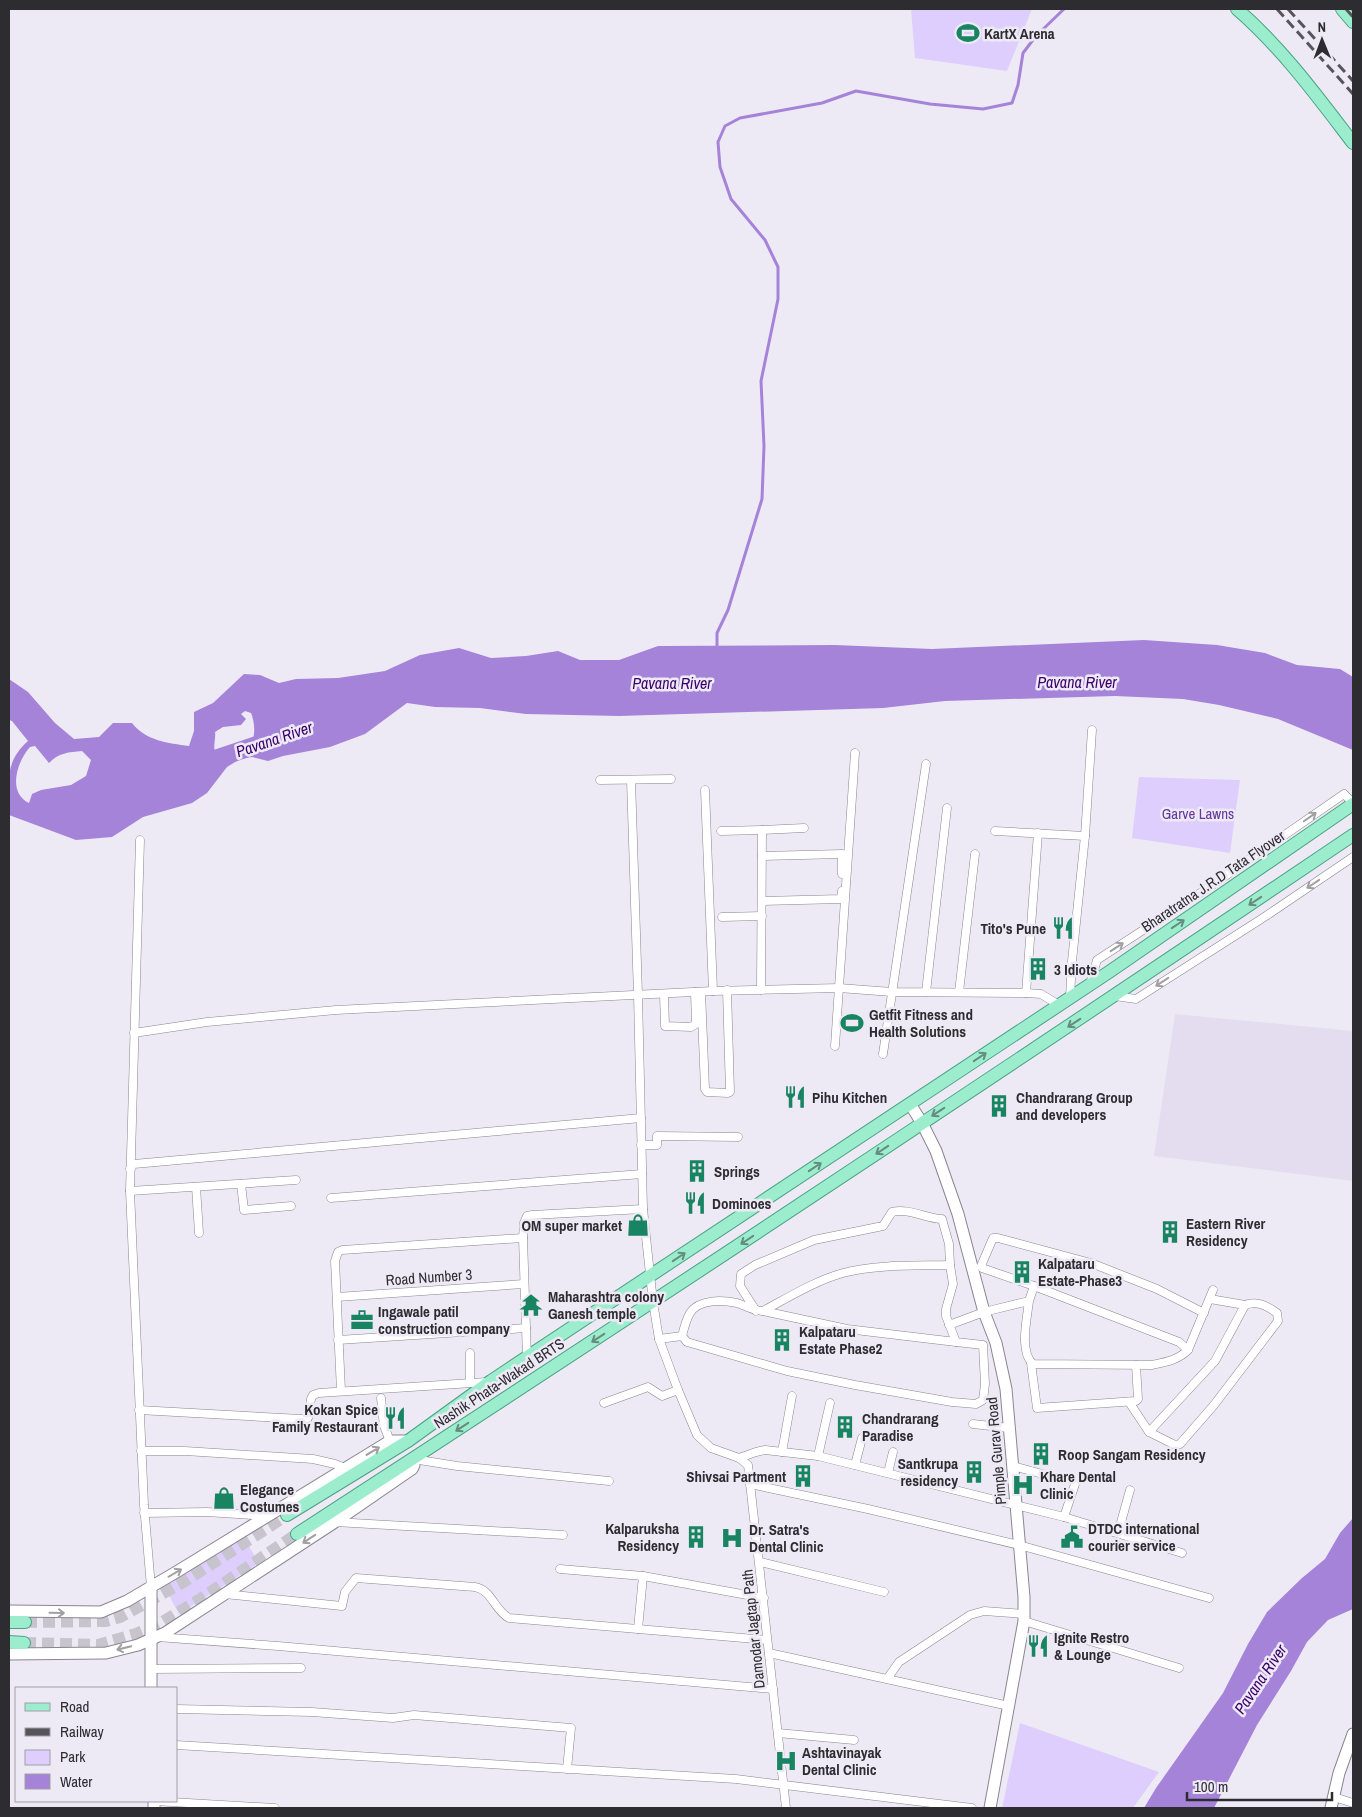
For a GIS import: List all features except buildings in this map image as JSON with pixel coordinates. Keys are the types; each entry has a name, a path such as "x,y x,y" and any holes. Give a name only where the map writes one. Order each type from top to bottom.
{"main road":[{"path":"1237,9 1262,31 1295,68 1353,143"},
{"path":"1342,9 1353,22"},
{"name":"Bharatratna J.R.D Tata Flyover","path":"287,1515 408,1441 491,1381 1070,998 1353,804"},
{"path":"1115,996 1353,834"},
{"name":"Nashik Phata-Wakad BRTS","path":"297,1534 653,1302 922,1122 1115,996"},
{"name":"Pimple Gurav Road","path":"910,1104 922,1122 936,1151 955,1205 984,1312 998,1352 1006,1389 1024,1596 1024,1618 1010,1706 990,1808"},
{"path":"9,1611 101,1612 127,1601 270,1516 390,1441 408,1441"},
{"path":"9,1654 106,1653 138,1645 165,1633 335,1522 412,1469 413,1459"},
{"path":"151,1587 153,1638 150,1670 152,1687"},
{"path":"9,1622 26,1622"},
{"path":"9,1642 24,1643"},
{"path":"1332,1803 1339,1773 1353,1734"}],"street":[{"path":"1070,998 1085,836 1092,730"},
{"path":"835,1046 855,753"},
{"path":"883,1054 926,764"},
{"path":"600,780 671,779"},
{"path":"631,780 643,1209 653,1302 660,1339 678,1390 698,1435 711,1448 740,1458 765,1450 818,1456 1064,1517 1182,1553"},
{"path":"705,790 712,991"},
{"path":"926,992 947,808"},
{"path":"721,831 804,828"},
{"path":"761,990 762,830"},
{"path":"995,831 1085,836"},
{"path":"1026,993 1038,833"},
{"path":"140,840 130,1191 144,1513 151,1587"},
{"path":"762,856 842,854 842,899 762,901"},
{"path":"959,992 975,854"},
{"path":"1115,996 1136,999 1266,916 1353,857"},
{"path":"722,917 762,916"},
{"path":"134,1033 207,1022 336,1010 727,990 840,988 892,992 1026,993 1041,994 1059,1005"},
{"path":"698,992 705,1090 707,1092 728,1093 730,1092 727,990"},
{"path":"664,994 665,1026 691,1026 696,1024 698,992"},
{"path":"130,1169 134,1164 641,1118"},
{"path":"641,1145 657,1145 657,1136 738,1137"},
{"path":"331,1198 642,1174"},
{"path":"130,1191 296,1180"},
{"path":"241,1184 244,1210 291,1206"},
{"path":"196,1187 199,1233"},
{"path":"527,1358 523,1238 524,1223 527,1216 643,1209"},
{"path":"759,1311 740,1286 742,1274 755,1265 814,1240 883,1226 892,1212 901,1210 934,1218 942,1218 949,1244 953,1284 946,1309 949,1325 956,1342"},
{"path":"341,1391 335,1261 338,1252 342,1250 523,1238"},
{"path":"1188,1350 1179,1342 982,1268 981,1266 993,1238 1091,1263 1156,1289 1204,1313"},
{"path":"759,1311 823,1280 844,1273 880,1268 950,1265"},
{"name":"Road Number 3","path":"337,1297 524,1284"},
{"path":"1034,1286 1028,1301 1025,1336 1026,1356 1031,1363 1037,1408 1136,1401 1138,1399 1136,1365"},
{"path":"1031,1363 1152,1365 1169,1362 1182,1356 1188,1350 1213,1290"},
{"path":"1129,1402 1149,1432 1175,1445 1180,1444 1214,1405 1278,1321 1277,1313 1256,1302 1246,1305 1210,1299"},
{"path":"718,1300 736,1303 759,1311 847,1329 983,1345 985,1384 983,1400 980,1403 952,1402 855,1386 787,1371 687,1342 682,1336 691,1312 698,1306 718,1300"},
{"path":"949,1325 984,1312 1028,1301"},
{"path":"1149,1432 1214,1361 1246,1305"},
{"path":"338,1340 526,1328"},
{"path":"660,1339 682,1336"},
{"path":"470,1353 470,1383"},
{"path":"140,1410 301,1419 308,1418 311,1399 314,1395 341,1391 491,1381"},
{"path":"604,1403 648,1386 662,1396 678,1390"},
{"path":"782,1452 792,1396"},
{"path":"381,1398 384,1426 390,1441"},
{"path":"818,1456 830,1403"},
{"path":"973,1424 1009,1428"},
{"path":"855,1465 862,1438"},
{"path":"141,1451 185,1451 313,1459 344,1468"},
{"path":"888,1473 892,1452"},
{"name":"Damodar Jagtap Path","path":"740,1458 748,1465 786,1808"},
{"path":"413,1459 457,1466 609,1481"},
{"path":"1013,1466 1061,1479"},
{"path":"750,1484 868,1509 1019,1546 1209,1598"},
{"path":"1064,1517 1075,1484"},
{"path":"1118,1533 1130,1490"},
{"path":"144,1513 207,1512 270,1516"},
{"path":"335,1522 563,1535"},
{"path":"760,1562 884,1592"},
{"path":"560,1569 643,1576 764,1598"},
{"path":"638,1629 643,1576"},
{"path":"225,1594 342,1606 345,1592 356,1578 475,1587 486,1591 499,1611 509,1618 767,1640"},
{"path":"887,1679 899,1662 970,1615 984,1610 1024,1618 1179,1668"},
{"path":"153,1638 288,1647 773,1689"},
{"path":"769,1653 1010,1706"},
{"path":"150,1670 301,1668"},
{"path":"178,1709 312,1712 393,1718 414,1715 571,1728 567,1769"},
{"path":"778,1733 854,1740"},
{"path":"178,1745 736,1779 972,1808"},
{"path":"171,1802 275,1808"},
{"path":"1332,1803 1353,1803"}],"shaded area":[{"path":"1175,1014 1353,1031 1353,1181 1154,1156"}],"green space":[{"name":"KartX Arena","path":"911,9 1032,9 1007,71 915,58"},
{"name":"Garve Lawns","path":"1139,777 1240,780 1230,853 1132,838"},
{"path":"242,1535 259,1563 179,1614 161,1581"},
{"path":"1020,1723 1159,1772 1133,1808 1002,1808"}],"water":[{"path":"1144,640 1217,645 1265,653 1297,665 1340,669 1353,677 1353,750 1278,719 1219,705 1183,699 1115,696 945,701 883,708 619,716 526,714 480,708 435,707 407,703 365,734 330,747 283,756 268,761 252,757 240,759 227,767 207,793 192,803 143,817 112,837 76,840 9,815 8,784 11,766 20,749 28,741 12,721 9,720 9,679 28,692 55,723 74,739 99,737 113,723 132,723 144,734 158,740 189,746 194,731 194,712 213,703 244,674 260,675 279,683 296,679 338,678 385,671 420,655 459,648 491,658 526,656 558,651 580,660 619,660 658,646 835,645 932,649","holes":["245,711 251,713 253,719 252,741 245,749 235,753 219,754 215,752 215,732 223,727 241,725 246,719 241,714","35,746 49,763 60,755 82,751 91,760 86,776 71,785 41,790 32,794 29,803 18,792 16,776 25,753 30,747"]},
{"path":"1353,1518 1353,1609 1328,1620 1307,1642 1257,1725 1214,1808 1144,1808 1223,1693 1267,1612 1325,1559 1340,1533"}],"waterway":[{"path":"717,649 717,633 728,610 762,499 764,446 761,381 778,299 778,267 765,240 731,199 720,167 718,142 725,126 740,118 822,103 856,91 930,104 983,109 1012,103 1018,85 1023,53 1036,36 1064,9"},
{"name":"Pavana River","path":"206,762 260,744"}],"tunnel":[{"path":"25,1622 106,1621 120,1617 185,1581 287,1515"},
{"path":"24,1643 98,1645 136,1634 161,1623 202,1598 297,1534"}],"railway":[{"path":"1277,9 1353,94"},
{"path":"1288,9 1353,81"},
{"path":"1346,9 1353,17"}],"place":[{"name":"KartX Arena","path":"968,33"},
{"name":"Tito's Pune","path":"1063,928"},
{"name":"3 Idiots","path":"1038,969"},
{"name":"Getfit Fitness and Health Solutions","path":"852,1023"},
{"name":"Pihu Kitchen","path":"795,1097"},
{"name":"Chandrarang Group and developers","path":"999,1106"},
{"name":"Springs","path":"697,1171"},
{"name":"Dominoes","path":"695,1203"},
{"name":"OM super market","path":"638,1225"},
{"name":"Eastern River Residency","path":"1170,1232"},
{"name":"Kalpataru Estate-Phase3","path":"1022,1272"},
{"name":"Maharashtra colony Ganesh temple","path":"531,1305"},
{"name":"Ingawale patil construction company","path":"362,1320"},
{"name":"Kalpataru Estate Phase2","path":"782,1340"},
{"name":"Kokan Spice Family Restaurant","path":"395,1418"},
{"name":"Chandrarang Paradise","path":"845,1427"},
{"name":"Roop Sangam Residency","path":"1041,1454"},
{"name":"Santkrupa residency","path":"974,1472"},
{"name":"Shivsai Partment","path":"803,1476"},
{"name":"Khare Dental Clinic","path":"1023,1485"},
{"name":"Elegance Costumes","path":"224,1498"},
{"name":"Kalparuksha Residency","path":"696,1537"},
{"name":"DTDC international courier service","path":"1072,1537"},
{"name":"Dr. Satra's Dental Clinic","path":"732,1538"},
{"name":"Ignite Restro & Lounge","path":"1038,1646"},
{"name":"Ashtavinayak Dental Clinic","path":"786,1761"}]}
